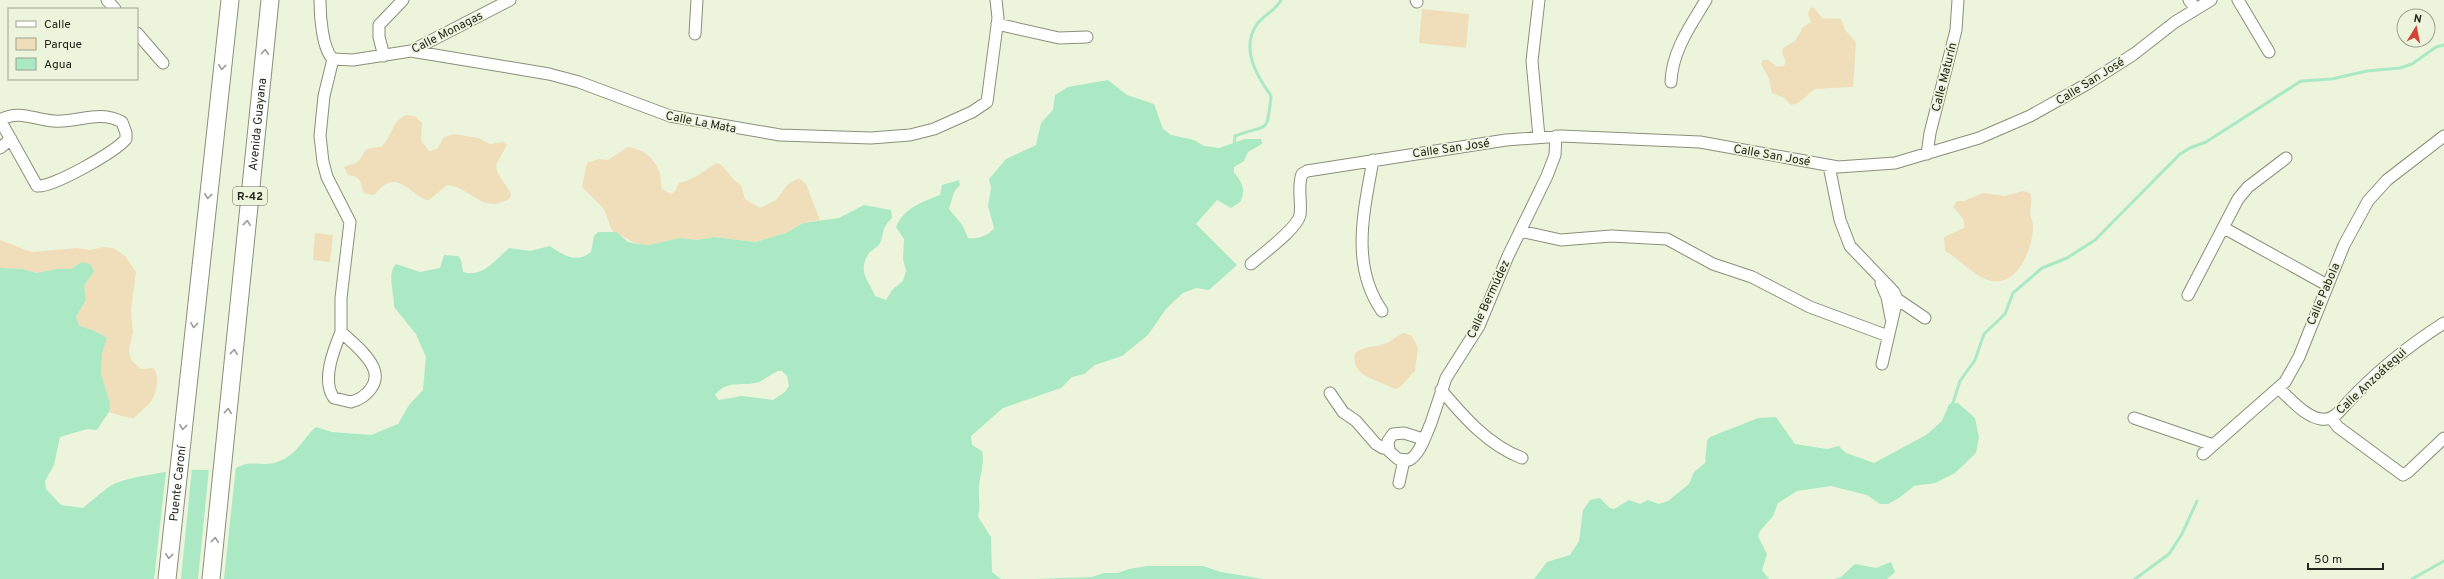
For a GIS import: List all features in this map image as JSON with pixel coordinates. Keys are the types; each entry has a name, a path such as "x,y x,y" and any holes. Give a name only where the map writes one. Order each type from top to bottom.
{"main road":[{"name":"Puente Caroní","path":"167,579 230,0"},
{"name":"Avenida Guayana","path":"211,579 270,0"}],"street":[{"path":"108,0 114,8"},
{"path":"320,0 324,39 329,55 333,60 324,96 320,136 323,162 327,177 350,222 341,298 341,332 330,367 331,391 334,398 351,402 368,393 373,383 375,372 372,364 341,332"},
{"path":"384,56 378,37 379,25 403,0"},
{"name":"Calle Monagas","path":"333,60 343,61 412,51 510,0"},
{"path":"695,34 697,0"},
{"path":"996,0 997,24 1059,38 1087,36"},
{"path":"1539,0 1532,61 1539,137"},
{"path":"1671,82 1673,65 1682,41 1706,0"},
{"name":"Calle Maturín","path":"1928,154 1932,128 1956,30 1958,0"},
{"path":"2189,0 2196,10"},
{"name":"Calle San José","path":"1251,264 1297,221 1300,210 1299,181 1302,174 1307,171 1372,160 1539,137 1556,136 1598,136 1700,142 1829,166 1846,167 1895,163 1928,154 2003,129 2054,104 2134,54 2211,0"},
{"path":"2238,0 2269,52"},
{"name":"Calle La Mata","path":"412,51 549,74 570,79 670,116 780,135 871,138 914,134 934,129 984,105 988,96 992,54 997,24"},
{"path":"138,35 163,63"},
{"path":"20,114 56,121 80,117 108,117 122,122 125,128 126,139 99,160 48,186 37,186 33,183 0,120 20,114"},
{"name":"Calle Bermúdez","path":"1399,483 1408,459 1423,439 1450,369 1479,326 1520,231 1553,163 1556,136"},
{"name":"Calle Pabola","path":"2203,454 2279,389 2289,376 2352,228 2375,192 2444,136"},
{"path":"0,148 10,139"},
{"path":"2188,295 2242,193 2286,158"},
{"path":"1372,160 1363,212 1362,243 1368,285 1382,311"},
{"path":"1829,166 1839,214 1850,246 1877,276 1894,292 1897,299 1925,318"},
{"path":"2224,228 2327,285"},
{"path":"1520,231 1561,240 1611,236 1668,238 1713,264 1752,277 1810,307 1889,332"},
{"path":"1877,276 1887,297 1889,332"},
{"path":"1882,364 1897,299"},
{"name":"Calle Anzoátegui","path":"2279,389 2309,414 2320,419 2331,418 2376,373 2418,339 2444,323"},
{"path":"1441,390 1483,434 1501,449 1522,458"},
{"path":"1330,393 1343,412 1356,421 1376,444 1383,448 1388,447"},
{"path":"2134,418 2213,446"},
{"path":"2331,418 2338,427 2403,474 2408,472 2444,438"},
{"path":"1408,459 1392,456 1388,447 1390,437 1398,433 1423,439"}],"green space":[{"path":"1811,7 1815,9 1822,18 1841,19 1845,30 1856,42 1853,87 1815,89 1798,103 1791,105 1784,98 1772,93 1769,79 1761,64 1763,60 1768,60 1777,67 1784,66 1786,62 1782,53 1783,48 1795,41 1803,27 1811,22 1808,13"},
{"path":"1422,9 1469,14 1466,48 1419,43"},
{"path":"406,115 415,116 422,123 421,140 429,151 437,149 444,137 454,134 478,138 490,144 503,142 507,145 496,165 498,174 511,193 510,198 501,203 485,203 456,187 447,185 429,200 395,182 389,182 374,195 364,193 360,181 356,177 348,175 344,167 356,163 366,150 381,147 385,143 397,121"},
{"path":"628,147 638,149 654,161 660,173 662,189 671,194 675,191 679,183 694,178 717,163 723,167 737,183 741,185 745,199 760,208 776,200 788,184 799,178 806,184 820,220 803,223 786,233 755,242 714,237 697,240 680,238 649,245 637,244 612,231 604,209 582,187 587,163 599,159 608,160"},
{"path":"2023,191 2030,193 2031,196 2030,214 2033,224 2032,235 2026,256 2015,273 2007,279 1998,281 1988,280 1971,271 1945,251 1944,237 1964,228 1963,219 1953,207 1957,201 1964,201 1983,193 2005,196"},
{"path":"315,233 333,235 330,262 313,260"},
{"path":"0,240 31,252 76,248 90,250 104,247 113,248 125,256 136,272 131,310 133,332 129,350 131,360 141,369 153,368 157,375 156,390 152,400 134,418 109,412 108,398 101,375 102,356 107,338 97,332 79,325 76,317 86,300 84,286 94,271 82,262 71,269 57,269 36,273 23,269 0,268"},
{"path":"1404,333 1412,336 1418,348 1415,371 1397,389 1366,376 1357,368 1355,353 1359,350 1387,343"}],"water":[{"path":"1108,80 1127,95 1154,104 1163,129 1171,135 1194,140 1204,146 1219,148 1245,139 1261,139 1262,144 1248,152 1244,161 1234,167 1234,172 1241,182 1243,190 1240,202 1231,208 1217,200 1196,224 1237,265 1209,290 1196,288 1183,293 1166,309 1148,335 1122,356 1095,365 1084,374 1072,377 1061,388 1003,408 971,436 972,445 982,451 983,455 979,486 978,517 991,537 992,572 1001,579 0,579 0,268 23,269 36,273 57,269 71,269 82,262 90,264 94,271 84,286 86,300 76,317 79,325 97,332 107,338 102,354 101,374 110,403 109,412 97,430 87,429 60,437 54,465 45,481 46,489 61,505 83,508 112,485 127,479 159,473 186,470 226,470 234,469 246,464 268,464 277,462 293,453 316,427 332,432 371,435 398,424 409,405 423,390 426,357 416,334 394,307 391,279 393,268 396,264 420,272 440,268 444,255 458,256 461,260 463,272 470,273 483,270 488,267 509,248 530,251 550,246 565,255 575,258 585,256 591,252 594,236 598,232 616,232 628,242 649,245 680,238 697,240 714,237 755,242 786,233 803,223 839,218 864,205 891,210 892,218 884,229 881,241 879,245 869,253 864,265 865,275 875,296 886,300 892,290 903,281 906,271 903,259 904,239 896,227 899,220 914,206 940,195 942,185 959,180 960,185 954,192 949,209 963,226 968,238 979,238 992,231 994,228 988,206 991,188 989,179 1006,159 1036,145 1041,123 1053,110 1055,95 1068,87","holes":["778,371 782,371 787,376 789,386 785,392 773,400 742,396 719,400 715,395 720,390 730,385 759,382"]},
{"path":"1958,403 1975,418 1979,437 1976,453 1955,473 1935,483 1914,486 1899,498 1888,504 1880,504 1867,495 1831,486 1797,491 1778,503 1773,516 1760,531 1758,536 1767,554 1762,570 1769,579 1534,579 1547,562 1570,555 1579,541 1583,510 1590,500 1600,498 1610,508 1614,509 1629,500 1640,504 1648,500 1659,504 1668,501 1689,484 1694,472 1705,463 1707,441 1710,437 1758,418 1776,417 1795,444 1827,449 1839,446 1846,453 1874,463 1926,435 1942,421 1949,404"},
{"path":"1891,562 1895,572 1887,579 1834,579 1841,577 1855,564 1876,568"},
{"path":"1147,566 1203,566 1221,572 1263,579 1034,579 1092,577 1104,573 1118,573 1129,569"}],"pier":[{"path":"236,466 224,579 198,579 209,469"},
{"path":"192,468 181,579 154,579 166,471"}],"waterway":[{"path":"1234,147 1235,136 1264,126 1268,118 1271,96 1252,62 1250,43 1252,33 1257,24 1276,7 1281,0"},
{"path":"1952,406 1960,381 1975,360 1984,334 2005,314 2013,293 2042,268 2067,258 2095,240 2180,154 2190,148 2206,142 2301,81 2332,79 2367,71 2400,68 2412,64 2436,47 2444,45"},
{"path":"2135,579 2169,554 2182,534 2197,501"},
{"path":"2412,579 2444,561"}]}
